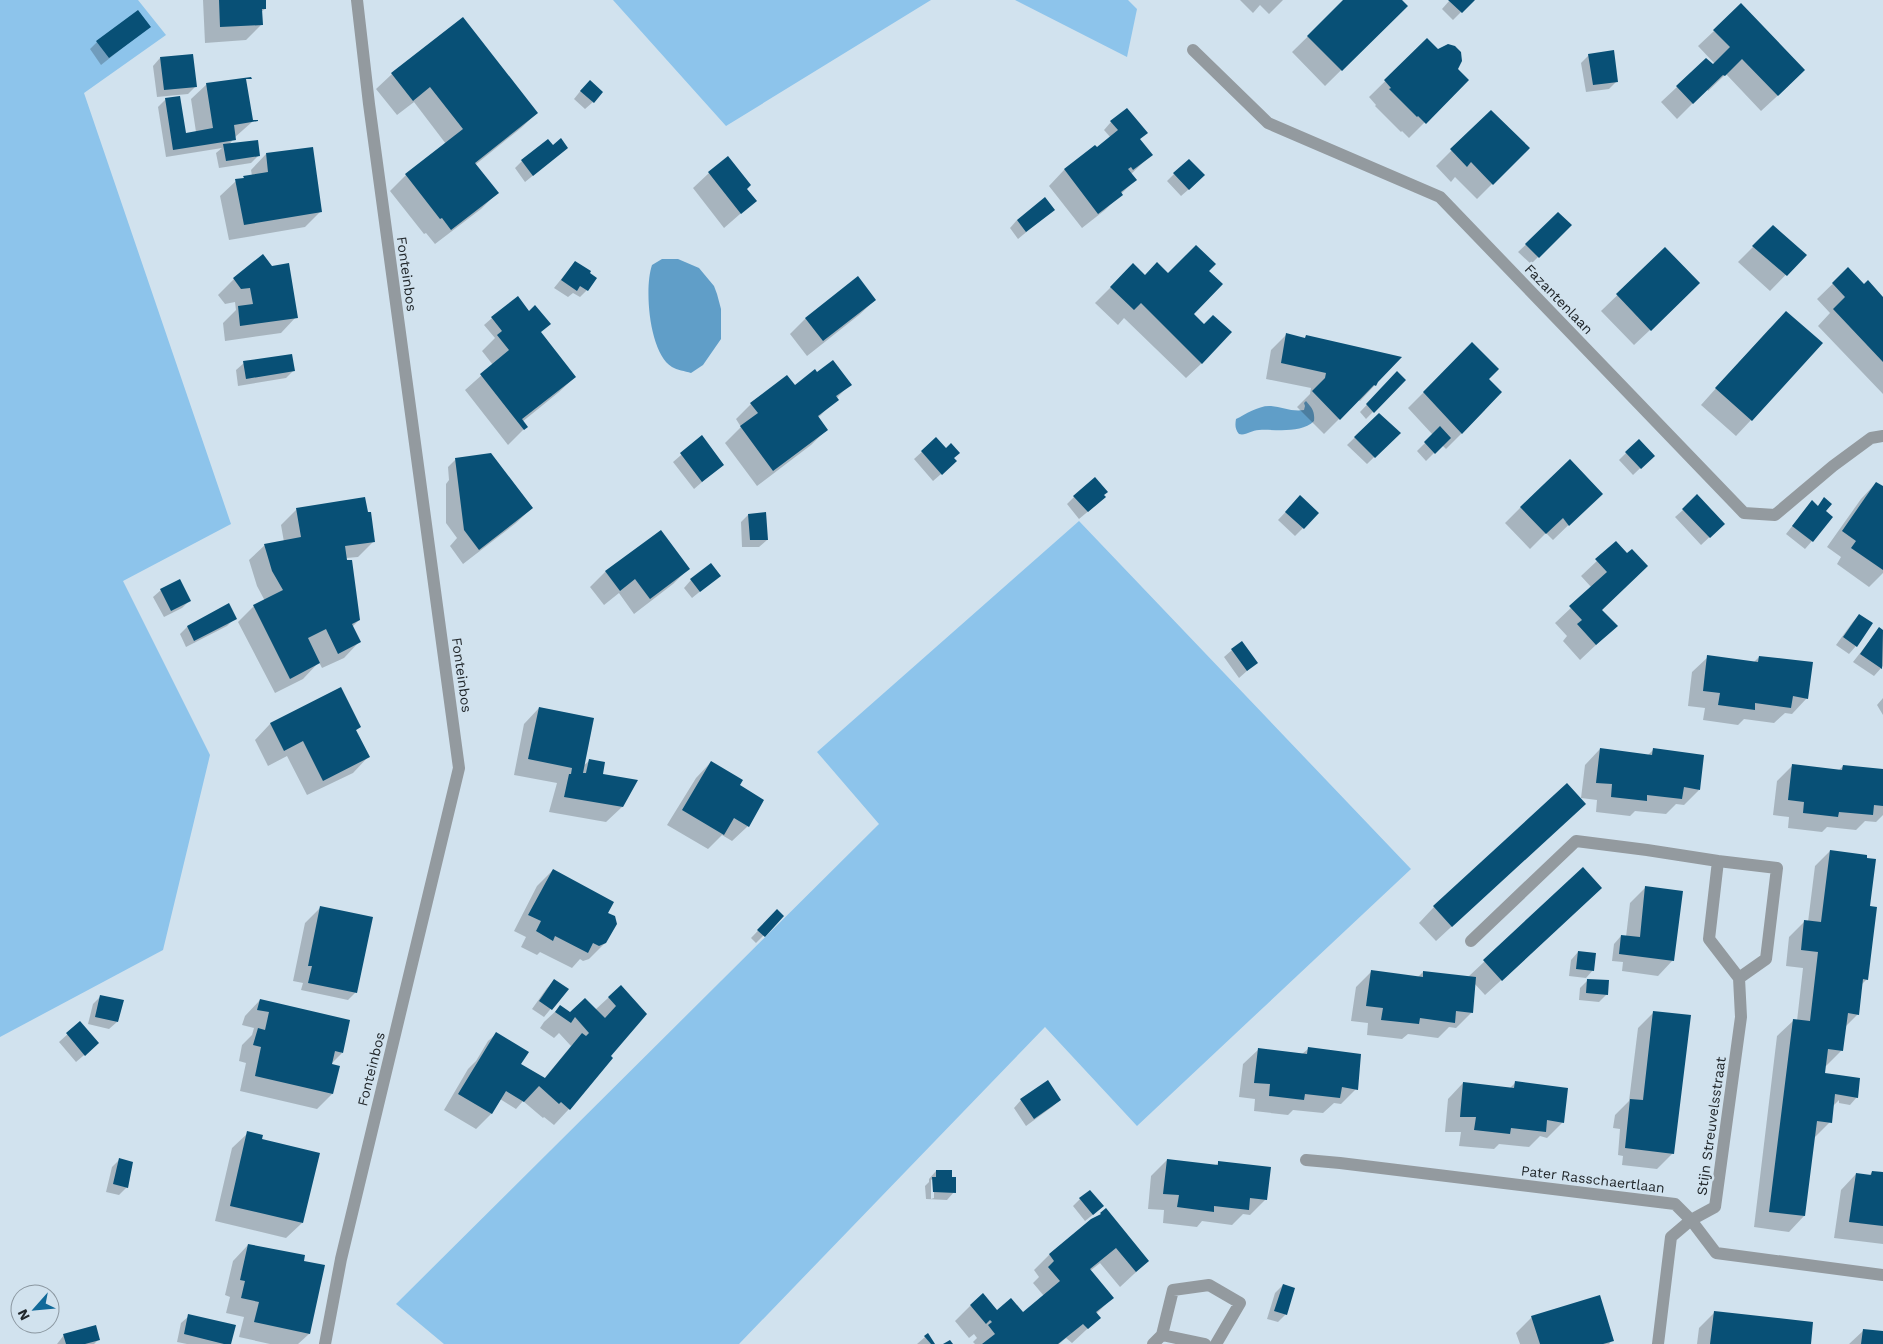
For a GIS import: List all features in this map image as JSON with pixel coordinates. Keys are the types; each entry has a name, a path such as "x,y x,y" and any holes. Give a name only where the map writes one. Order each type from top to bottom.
{"street":[{"name":"Fonteinbos","path":"325,1344 341,1259 459,768 370,114 357,0"},
{"name":"Fazantenlaan","path":"1193,50 1268,123 1440,197 1744,513 1775,515 1833,466 1871,438 1883,436"},
{"path":"1471,941 1576,841 1777,868 1766,959 1739,978 1709,939 1718,861"},
{"name":"Stijn Streuvelsstraat","path":"1658,1344 1671,1237 1691,1220 1715,1207 1741,1017 1739,978"},
{"name":"Pater Rasschaertlaan","path":"1306,1160 1675,1204 1691,1220 1716,1253 1883,1274"},
{"path":"1205,1344 1158,1339 1173,1290 1209,1285 1240,1303 1216,1344"}],"shaded area":[{"path":"0,0 138,0 166,35 84,93 231,524 123,581 210,755 163,950 0,1037"},
{"path":"613,0 931,0 726,126"},
{"path":"1015,0 1128,0 1137,9 1127,57"},
{"path":"662,259 678,259 699,268 714,286 721,309 721,339 703,365 691,373 674,368 664,360 653,335 649,304 650,275 652,265"},
{"path":"1306,401 1313,410 1314,421 1302,428 1256,430 1246,434 1239,434 1235,425 1236,419 1253,410 1271,406 1291,410 1304,410 1304,403"},
{"path":"1079,521 1411,869 1137,1126 1045,1027 739,1344 444,1344 396,1304 879,824 817,752"}],"building":[{"path":"219,0 266,0 266,9 262,9 263,25 220,27"},
{"path":"1343,0 1402,0 1408,6 1342,71 1307,36"},
{"path":"1448,0 1475,0 1462,13"},
{"path":"1741,3 1805,70 1778,96 1742,59 1693,104 1676,86 1706,58 1713,64 1730,47 1713,30"},
{"path":"138,10 151,27 109,58 96,41"},
{"path":"463,17 538,113 475,163 499,193 451,230 442,218 440,219 405,174 463,129 430,87 413,101 391,73"},
{"path":"1427,38 1438,49 1448,44 1455,46 1461,52 1462,61 1458,69 1469,80 1426,124 1389,89 1391,88 1384,80"},
{"path":"1614,50 1618,82 1593,85 1588,54"},
{"path":"193,54 197,87 164,90 160,57"},
{"path":"251,77 252,79 246,79 253,120 258,121 234,125 236,140 173,150 165,98 180,96 186,133 213,128 206,83"},
{"path":"590,80 603,92 594,103 580,91"},
{"path":"1127,108 1148,133 1140,139 1153,155 1133,170 1131,167 1128,169 1137,180 1121,192 1123,195 1098,214 1064,169 1118,130 1110,121"},
{"path":"1491,110 1530,148 1493,185 1471,162 1467,167 1450,149"},
{"path":"561,138 568,148 533,176 521,160 548,139 553,145"},
{"path":"258,140 260,156 226,161 223,144"},
{"path":"313,147 322,212 244,225 235,179 268,172 266,153"},
{"path":"728,156 751,185 747,189 757,201 741,214 708,172"},
{"path":"1189,159 1205,175 1189,190 1173,173"},
{"path":"1045,197 1055,210 1026,232 1017,220"},
{"path":"1558,212 1572,225 1539,258 1525,244"},
{"path":"1773,225 1807,255 1787,276 1752,246"},
{"path":"1196,245 1216,264 1209,271 1223,284 1194,314 1204,324 1213,315 1232,332 1202,364 1141,303 1134,310 1110,287 1133,263 1145,275 1157,262 1168,273"},
{"path":"1665,247 1700,283 1651,331 1616,294"},
{"path":"263,254 272,266 289,263 298,318 240,326 238,306 253,304 250,288 241,289 233,278"},
{"path":"575,261 591,271 590,273 597,278 588,291 580,286 577,291 561,280"},
{"path":"1848,267 1864,284 1868,280 1883,297 1883,362 1833,309 1845,297 1832,283"},
{"path":"858,276 876,300 823,341 805,318"},
{"path":"518,296 529,311 535,305 551,324 541,332 576,377 522,419 528,427 524,430 480,374 509,350 497,335 502,331 491,317"},
{"path":"1786,311 1823,343 1752,421 1715,388"},
{"path":"1286,333 1305,338 1306,335 1402,357 1376,386 1374,385 1340,420 1312,391 1325,378 1326,373 1281,363"},
{"path":"1472,342 1499,369 1489,379 1502,392 1462,434 1423,392"},
{"path":"292,354 295,371 246,379 243,361"},
{"path":"833,360 852,385 836,396 839,400 818,416 828,430 773,471 740,426 758,413 750,403 787,375 795,385 815,369 817,372"},
{"path":"1397,371 1406,380 1374,413 1366,404"},
{"path":"1379,413 1401,433 1375,458 1354,437"},
{"path":"1440,426 1451,438 1435,454 1424,442"},
{"path":"702,435 724,465 702,482 680,453"},
{"path":"936,437 946,448 951,443 960,453 954,458 957,461 942,475 921,451"},
{"path":"1639,439 1655,456 1641,469 1625,452"},
{"path":"491,453 533,508 479,550 464,530 455,458"},
{"path":"1570,459 1603,494 1569,526 1563,518 1546,534 1520,507"},
{"path":"1095,477 1108,492 1104,495 1106,497 1088,512 1073,496"},
{"path":"1876,482 1883,486 1883,570 1851,548 1856,541 1842,531"},
{"path":"1697,494 1725,524 1710,538 1682,509"},
{"path":"1300,495 1319,513 1304,529 1285,512"},
{"path":"365,497 368,512 371,512 375,542 345,546 347,560 352,560 360,620 352,624 361,642 338,654 326,629 308,638 320,663 290,679 253,605 283,590 272,571 264,544 301,537 296,508"},
{"path":"1824,497 1832,504 1826,511 1833,517 1813,542 1792,526 1812,500 1818,506"},
{"path":"766,512 768,540 750,540 748,514"},
{"path":"661,530 690,569 650,599 635,579 620,591 605,571"},
{"path":"1616,541 1627,553 1632,549 1648,566 1602,610 1618,626 1596,645 1577,624 1582,620 1569,606 1607,572 1595,559"},
{"path":"711,563 721,576 700,592 690,579"},
{"path":"180,579 191,601 171,611 160,589"},
{"path":"229,603 237,619 194,641 187,626"},
{"path":"1859,614 1873,623 1857,647 1843,637"},
{"path":"1879,627 1883,630 1882,669 1860,654"},
{"path":"1242,641 1258,663 1247,671 1231,649"},
{"path":"1707,655 1758,662 1759,656 1813,662 1808,699 1793,696 1791,708 1755,703 1755,710 1718,705 1720,693 1703,691"},
{"path":"341,687 361,727 356,730 370,757 323,781 303,741 284,751 270,723"},
{"path":"539,707 594,718 583,773 586,773 589,759 605,762 603,774 638,780 623,807 564,797 572,768 528,759"},
{"path":"1600,748 1652,755 1653,748 1704,755 1700,790 1684,787 1682,799 1647,795 1647,801 1611,797 1612,784 1596,783"},
{"path":"711,761 743,780 740,785 764,800 749,827 734,818 724,835 682,810"},
{"path":"1792,764 1842,770 1843,765 1883,769 1883,806 1874,805 1873,815 1839,812 1838,817 1803,813 1804,802 1788,800"},
{"path":"1567,783 1586,804 1452,927 1433,906"},
{"path":"1830,850 1867,855 1867,858 1876,859 1870,906 1877,907 1868,980 1863,979 1859,1015 1848,1013 1843,1051 1828,1049 1825,1073 1860,1078 1858,1098 1835,1094 1832,1123 1817,1121 1805,1216 1769,1212 1793,1019 1810,1021 1818,952 1801,950 1804,920 1821,922"},
{"path":"1583,867 1602,888 1502,981 1483,960"},
{"path":"553,869 614,902 608,913 615,916 617,924 606,943 599,946 593,943 588,953 555,936 553,941 536,931 541,921 528,915"},
{"path":"1645,886 1683,891 1674,961 1619,954 1621,935 1640,937"},
{"path":"320,906 373,917 357,993 308,983 312,966 308,966"},
{"path":"777,909 784,916 765,937 757,930"},
{"path":"1578,951 1596,953 1594,971 1576,969"},
{"path":"1371,970 1423,977 1423,971 1476,977 1473,1013 1456,1011 1455,1023 1420,1018 1419,1024 1381,1020 1383,1008 1366,1006"},
{"path":"554,979 569,989 552,1010 539,1001"},
{"path":"1587,979 1609,980 1608,995 1586,993"},
{"path":"621,985 647,1014 611,1056 613,1058 570,1110 561,1102 559,1104 539,1086 524,1102 506,1091 492,1114 458,1094 496,1032 529,1052 521,1064 545,1078 582,1033 586,1036 589,1033 575,1017 571,1023 555,1012 560,1005 570,1012 585,998 605,1018 616,1006 608,997"},
{"path":"100,995 124,1000 118,1022 95,1017"},
{"path":"260,999 350,1020 343,1053 335,1051 332,1064 340,1066 333,1094 255,1076 261,1047 253,1045 258,1028 265,1030 269,1012 257,1010"},
{"path":"1653,1011 1691,1015 1674,1154 1625,1148 1630,1099 1643,1100"},
{"path":"80,1021 99,1043 85,1056 66,1033"},
{"path":"1308,1047 1361,1054 1358,1090 1342,1087 1340,1098 1305,1094 1304,1100 1269,1096 1270,1084 1254,1083 1258,1048 1307,1054"},
{"path":"1048,1080 1061,1100 1034,1119 1020,1099"},
{"path":"1515,1081 1568,1088 1564,1123 1547,1120 1546,1132 1511,1128 1510,1134 1474,1130 1476,1117 1460,1117 1463,1082 1514,1088"},
{"path":"247,1131 263,1135 262,1139 320,1153 303,1223 230,1206"},
{"path":"119,1158 133,1162 128,1188 113,1184"},
{"path":"1167,1159 1218,1165 1218,1161 1271,1167 1267,1200 1250,1198 1249,1210 1214,1206 1214,1212 1177,1207 1179,1195 1163,1194"},
{"path":"936,1170 952,1170 952,1177 956,1177 956,1193 933,1192 932,1177 936,1177"},
{"path":"1872,1171 1883,1172 1883,1226 1849,1222 1856,1173 1871,1175"},
{"path":"1090,1190 1104,1206 1093,1215 1079,1198"},
{"path":"1106,1208 1149,1261 1136,1272 1116,1248 1090,1269 1114,1298 1096,1312 1101,1318 1088,1329 1083,1324 1058,1344 982,1344 995,1334 988,1325 992,1322 990,1320 986,1324 970,1305 983,1293 997,1310 1011,1298 1023,1312 1060,1281 1048,1267 1054,1261 1049,1254 1091,1219 1101,1214"},
{"path":"248,1244 305,1255 304,1261 325,1265 310,1334 254,1322 259,1302 241,1298 245,1281 240,1280"},
{"path":"1283,1284 1295,1288 1287,1315 1274,1311"},
{"path":"1600,1295 1614,1341 1603,1344 1540,1344 1531,1316"},
{"path":"1714,1311 1813,1322 1811,1344 1710,1344"},
{"path":"188,1314 236,1325 231,1344 184,1334"},
{"path":"96,1325 100,1340 85,1344 66,1344 63,1334"},
{"path":"1863,1329 1883,1331 1883,1344 1861,1344"},
{"path":"928,1333 935,1344 931,1344 924,1336"},
{"path":"950,1340 953,1344 943,1344"}]}
